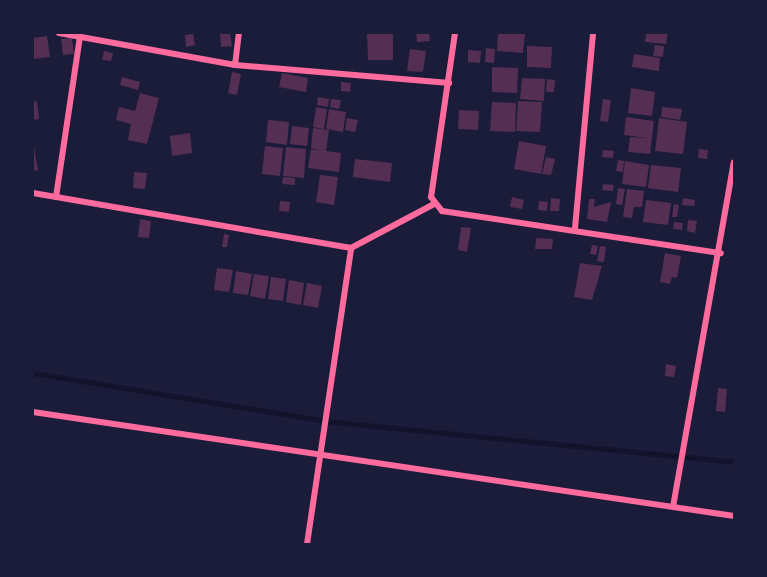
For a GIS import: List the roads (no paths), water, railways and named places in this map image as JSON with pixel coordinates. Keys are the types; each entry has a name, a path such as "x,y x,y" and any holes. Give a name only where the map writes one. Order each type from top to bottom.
{"street":[{"path":"59,33 235,65 449,82"},
{"path":"235,65 239,33"},
{"path":"434,204 455,33"},
{"path":"575,228 593,33"},
{"path":"56,196 80,37"},
{"path":"673,507 721,253 734,162"},
{"path":"33,193 351,248 434,204"},
{"path":"434,204 441,211 496,220 575,228 721,253"},
{"path":"307,544 351,248"},
{"path":"33,412 734,516"}],"waterway":[{"path":"33,373 325,421 734,462"}]}
